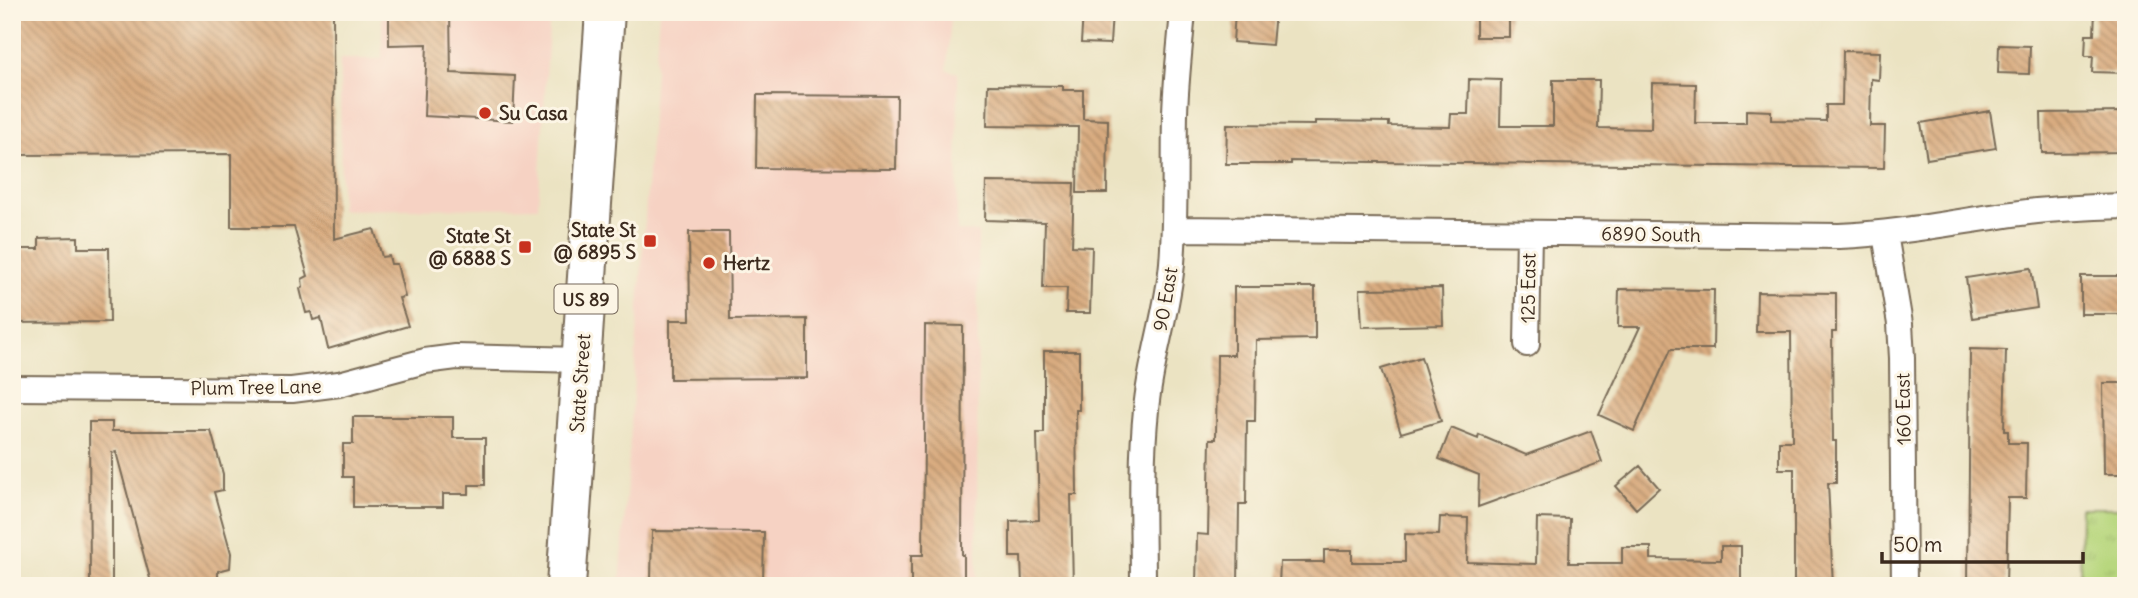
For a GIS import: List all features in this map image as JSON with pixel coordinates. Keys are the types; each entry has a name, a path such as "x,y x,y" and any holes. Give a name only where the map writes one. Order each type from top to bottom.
{"main road":[{"name":"State Street","path":"566,586 605,12"}],"street":[{"name":"90 East","path":"1143,586 1143,454 1146,409 1167,299 1174,229 1175,112 1182,12"},
{"name":"6890 South","path":"1174,229 1839,236 1885,234 2075,207 2126,206"},
{"name":"125 East","path":"1527,344 1529,233"},
{"name":"160 East","path":"1885,234 1900,324 1902,358 1904,586"},
{"name":"Plum Tree Lane","path":"12,388 292,390 339,384 425,361 456,357 581,360"}],"shaded area":[{"path":"382,12 550,12 538,207 341,210 340,59 382,59"},
{"path":"659,12 951,12 947,70 958,73 957,231 978,232 977,586 620,586"}],"green space":[{"path":"2081,508 2126,508 2126,586 2080,586"}],"building":[{"path":"12,12 333,12 334,239 374,229 382,257 389,256 391,264 397,264 405,297 399,298 408,326 328,349 321,318 313,320 311,312 306,313 300,289 303,287 302,279 308,276 294,227 231,227 231,154 12,155"},
{"path":"389,12 450,12 451,73 515,76 513,121 424,116 427,44 389,45"},
{"path":"1083,12 1112,12 1110,44 1081,43"},
{"path":"1235,12 1275,12 1272,45 1233,42"},
{"path":"1476,12 1509,12 1509,37 1476,37"},
{"path":"2095,12 2126,12 2126,73 2092,72 2093,56 2085,56 2086,34 2094,34"},
{"path":"1999,45 2030,46 2029,74 1998,73"},
{"path":"1843,51 1880,52 1879,80 1871,79 1870,126 1885,126 1884,168 1291,161 1291,164 1226,164 1227,124 1315,125 1315,121 1389,122 1389,126 1450,127 1451,114 1468,114 1469,79 1501,80 1500,126 1553,126 1553,80 1599,80 1598,128 1651,129 1652,83 1696,84 1695,123 1746,123 1746,110 1771,111 1771,120 1826,121 1826,105 1842,105"},
{"path":"988,85 1063,86 1063,90 1083,90 1083,119 1108,120 1107,193 1077,193 1078,127 987,126"},
{"path":"757,95 897,96 896,169 756,168"},
{"path":"1990,111 1996,148 1927,159 1921,123"},
{"path":"2125,112 2125,152 2042,153 2041,113"},
{"path":"986,182 1074,183 1072,246 1092,247 1090,313 1066,313 1067,288 1043,288 1045,222 985,220"},
{"path":"689,232 729,232 730,320 807,319 807,378 670,379 670,320 690,320"},
{"path":"78,237 78,248 109,248 110,322 12,323 12,249 39,249 39,238"},
{"path":"2031,268 2037,308 1972,318 1966,278"},
{"path":"2081,276 2126,276 2126,314 2081,314"},
{"path":"1234,287 1315,287 1315,339 1256,340 1255,421 1247,421 1246,504 1239,504 1238,586 1196,586 1197,534 1208,535 1210,439 1216,439 1217,355 1234,355"},
{"path":"1442,288 1443,325 1362,327 1360,289"},
{"path":"1619,289 1714,290 1713,349 1671,349 1634,431 1599,415 1640,327 1618,327"},
{"path":"1757,292 1836,293 1836,332 1832,332 1836,483 1828,483 1833,586 1794,586 1794,469 1779,469 1779,441 1792,441 1791,332 1756,332"},
{"path":"925,325 963,326 964,586 911,586 911,555 923,555"},
{"path":"1970,349 2006,350 2004,431 2008,431 2008,443 2027,443 2026,498 2008,498 2006,586 1968,586"},
{"path":"1044,351 1079,351 1079,410 1076,410 1077,495 1071,495 1073,586 1022,586 1021,557 1010,557 1010,521 1039,520 1037,433 1044,433"},
{"path":"1421,357 1441,421 1401,433 1381,369"},
{"path":"2103,383 2126,383 2126,474 2104,474"},
{"path":"353,417 453,417 453,438 485,438 485,485 469,485 469,494 443,494 443,507 353,507 353,477 343,477 343,444 353,444"},
{"path":"89,422 112,422 112,431 211,431 223,474 223,490 214,492 231,553 230,568 218,571 218,586 152,586 116,452 112,453 112,586 90,586"},
{"path":"1451,428 1478,439 1479,435 1526,455 1591,431 1602,462 1478,507 1479,475 1439,459"},
{"path":"1640,466 1659,488 1636,509 1616,486"},
{"path":"1440,517 1468,518 1467,562 1536,564 1537,518 1570,519 1569,563 1622,563 1622,547 1651,547 1651,559 1721,560 1721,546 1741,546 1741,586 1279,586 1280,562 1324,562 1324,550 1352,550 1352,562 1405,562 1405,534 1439,535"},
{"path":"652,531 764,532 763,582 651,581"}],"place":[{"name":"Su Casa","path":"485,113"},
{"name":"State St @ 6895 S","path":"650,241"},
{"name":"State St @ 6888 S","path":"525,247"},
{"name":"Hertz","path":"709,263"}]}
